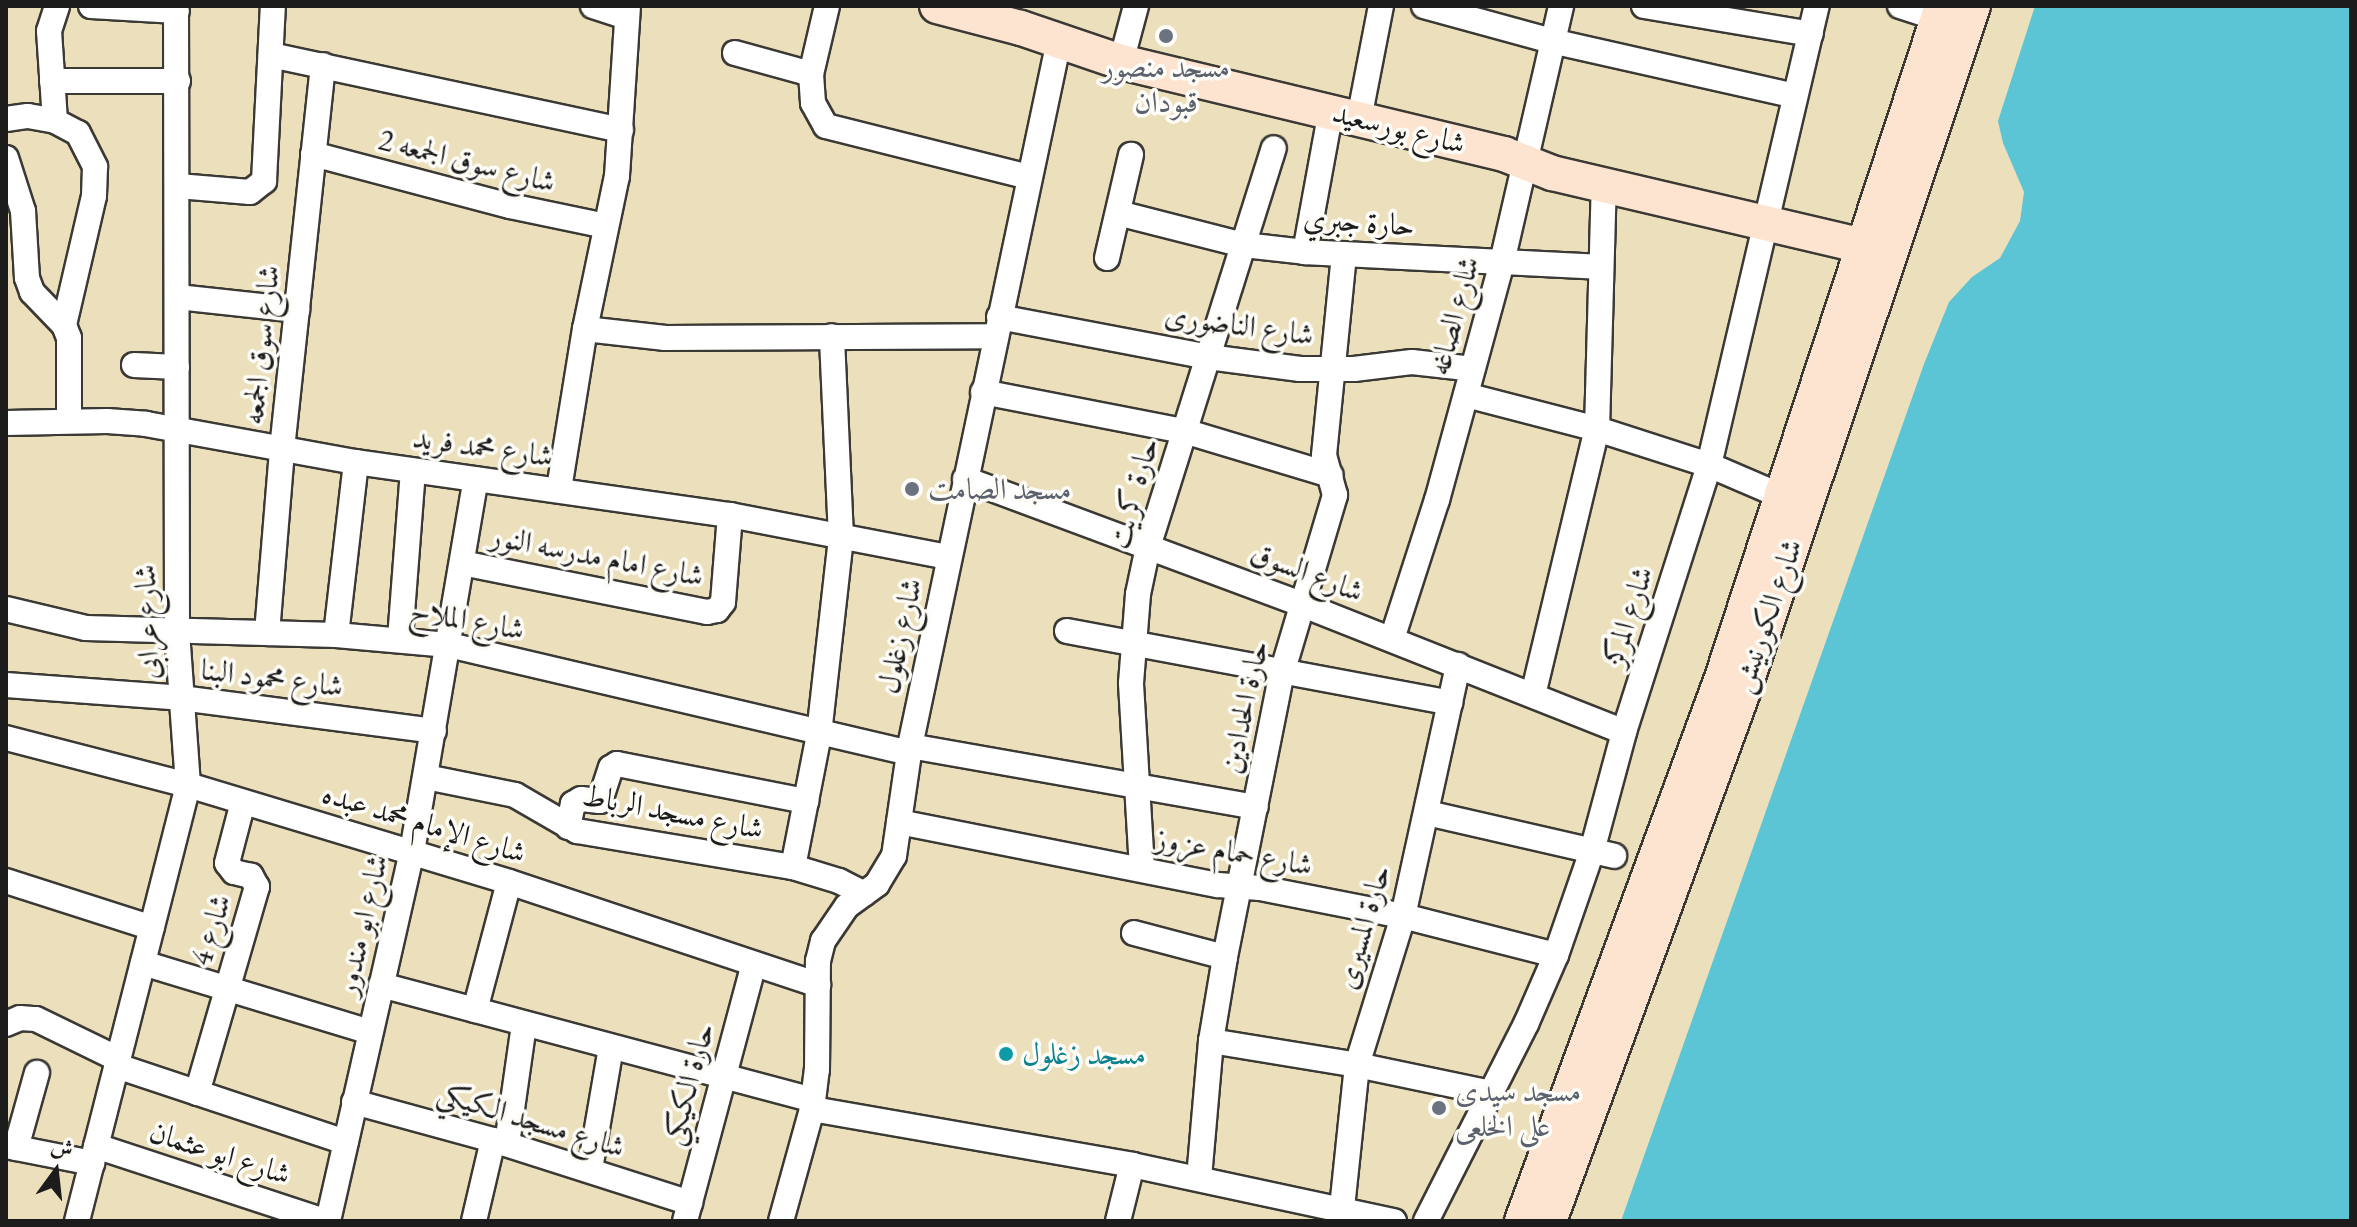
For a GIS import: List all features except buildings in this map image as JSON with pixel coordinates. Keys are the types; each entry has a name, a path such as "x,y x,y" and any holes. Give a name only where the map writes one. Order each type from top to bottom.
{"main road":[{"name":"شارع بورسعيد","path":"937,6 1022,17 1059,41 1121,62 1345,115 1527,163 1546,171 1863,246"},
{"name":"شارع الكورنيش","path":"1522,1221 1722,678 1781,496 1973,6"},
{"name":"شارع الكورنيش","path":"1549,1221 1744,689 1859,300 1863,246 1940,12"}],"street":[{"path":"55,121 49,31 57,6"},
{"path":"91,6 176,8"},
{"path":"178,186 250,192 264,181 273,6"},
{"path":"559,489 585,329 617,176 621,130 627,11 593,6"},
{"path":"827,6 811,74 813,103 826,126 1029,177"},
{"path":"1121,62 1136,6"},
{"path":"1305,252 1381,6"},
{"path":"1424,6 1556,42 1795,96"},
{"name":"شارع الصاغه","path":"1392,639 1466,395 1502,262 1556,42 1561,6"},
{"path":"1644,6 1811,34"},
{"name":"شارع المركز","path":"1426,1221 1491,1093 1603,853 1624,732 1709,465 1817,6"},
{"path":"1900,6 1940,12"},
{"name":"شارع عرابى","path":"77,1221 188,785 177,633 176,8"},
{"name":"شارع زغلول","path":"781,1221 812,1104 817,1070 818,961 823,941 847,906 887,871 983,392 1059,41"},
{"path":"735,53 811,74"},
{"path":"271,55 621,130"},
{"name":"شارع سوق الجمعه","path":"267,633 282,449 323,65"},
{"path":"52,81 178,81"},
{"path":"6,119 28,116 55,121 78,133 95,167 94,196 64,325"},
{"name":"حارة كريت","path":"1142,869 1132,643 1148,547 1274,148"},
{"name":"شارع سوق الجمعه 2","path":"313,154 510,206 606,226"},
{"path":"1107,258 1131,155"},
{"path":"6,158 23,211 27,278 32,292 64,325 69,338 69,421"},
{"path":"1533,695 1597,429 1604,185"},
{"name":"حارة جبري","path":"1118,213 1244,245 1305,252 1601,267"},
{"name":"حارة الحدادين","path":"1199,1178 1211,1041 1225,957 1282,673 1335,495 1324,455 1344,254"},
{"path":"178,297 297,310"},
{"name":"شارع الناضورى","path":"585,329 665,338 832,336 997,327 1300,369 1412,362 1473,369"},
{"path":"793,867 819,734 841,537 832,336"},
{"path":"134,365 177,367"},
{"path":"983,392 1184,431 1331,475"},
{"path":"1466,395 1597,429 1709,465 1781,496"},
{"name":"شارع محمد فريد","path":"6,423 107,421 177,429 356,462 730,515 949,557"},
{"path":"336,635 356,462"},
{"path":"400,639 413,470"},
{"name":"شارع ابو مندور","path":"326,1221 412,852 476,479"},
{"name":"شارع السوق","path":"965,479 1301,604 1624,732"},
{"name":"شارع امام مدرسه النور","path":"462,563 707,612 717,610 723,602 730,515"},
{"name":"شارع الملاح","path":"6,609 86,628 177,633 336,635 449,645 819,734 1256,807"},
{"path":"1067,631 1450,703"},
{"name":"حارة المسيرى","path":"1342,1208 1357,1065 1403,916 1458,665"},
{"name":"شارع محمود البنا","path":"6,685 181,698 434,731"},
{"name":"شارع الإمام محمد عبده","path":"6,738 188,785 412,852 818,985"},
{"path":"568,827 573,804 581,799 600,801 611,768 617,764 806,801"},
{"name":"شارع مسجد الرباط","path":"426,777 504,791 568,827 793,867 839,881 864,894"},
{"name":"شارع 4","path":"197,1093 257,887 251,876 228,868 243,802"},
{"path":"1427,813 1603,853"},
{"name":"شارع حمام عزوز","path":"899,822 1403,916 1556,955"},
{"path":"6,881 152,928"},
{"path":"475,1010 509,882"},
{"path":"1134,933 1225,957"},
{"path":"143,963 370,1032"},
{"name":"حارة الكيكي","path":"688,1212 754,964"},
{"path":"381,985 723,1076 812,1104 1199,1178 1394,1221"},
{"path":"9,1023 36,1019 118,1062 197,1093 346,1142"},
{"path":"474,1221 500,1142 524,1024"},
{"path":"1211,1041 1357,1065 1491,1093"},
{"path":"590,1169 611,1047"},
{"path":"11,1147 37,1073"},
{"name":"شارع مسجد الكيكي","path":"354,1102 590,1169 688,1212"},
{"name":"شارع ابو عثمان","path":"11,1147 94,1155 326,1221"},
{"path":"1118,1221 1132,1165"}],"water":[{"path":"2035,6 2351,6 2351,1221 1621,1221 1924,364 1949,302 1972,277 2000,258 2020,221 2024,192 2003,143 1998,121"}],"place":[{"name":"مسجد منصور قبودان","path":"1166,36"},
{"name":"مسجد الصامت","path":"912,489"},
{"name":"مسجد زغلول","path":"1006,1054"},
{"name":"مسجد سيدى على الخلعى","path":"1439,1108"}]}
